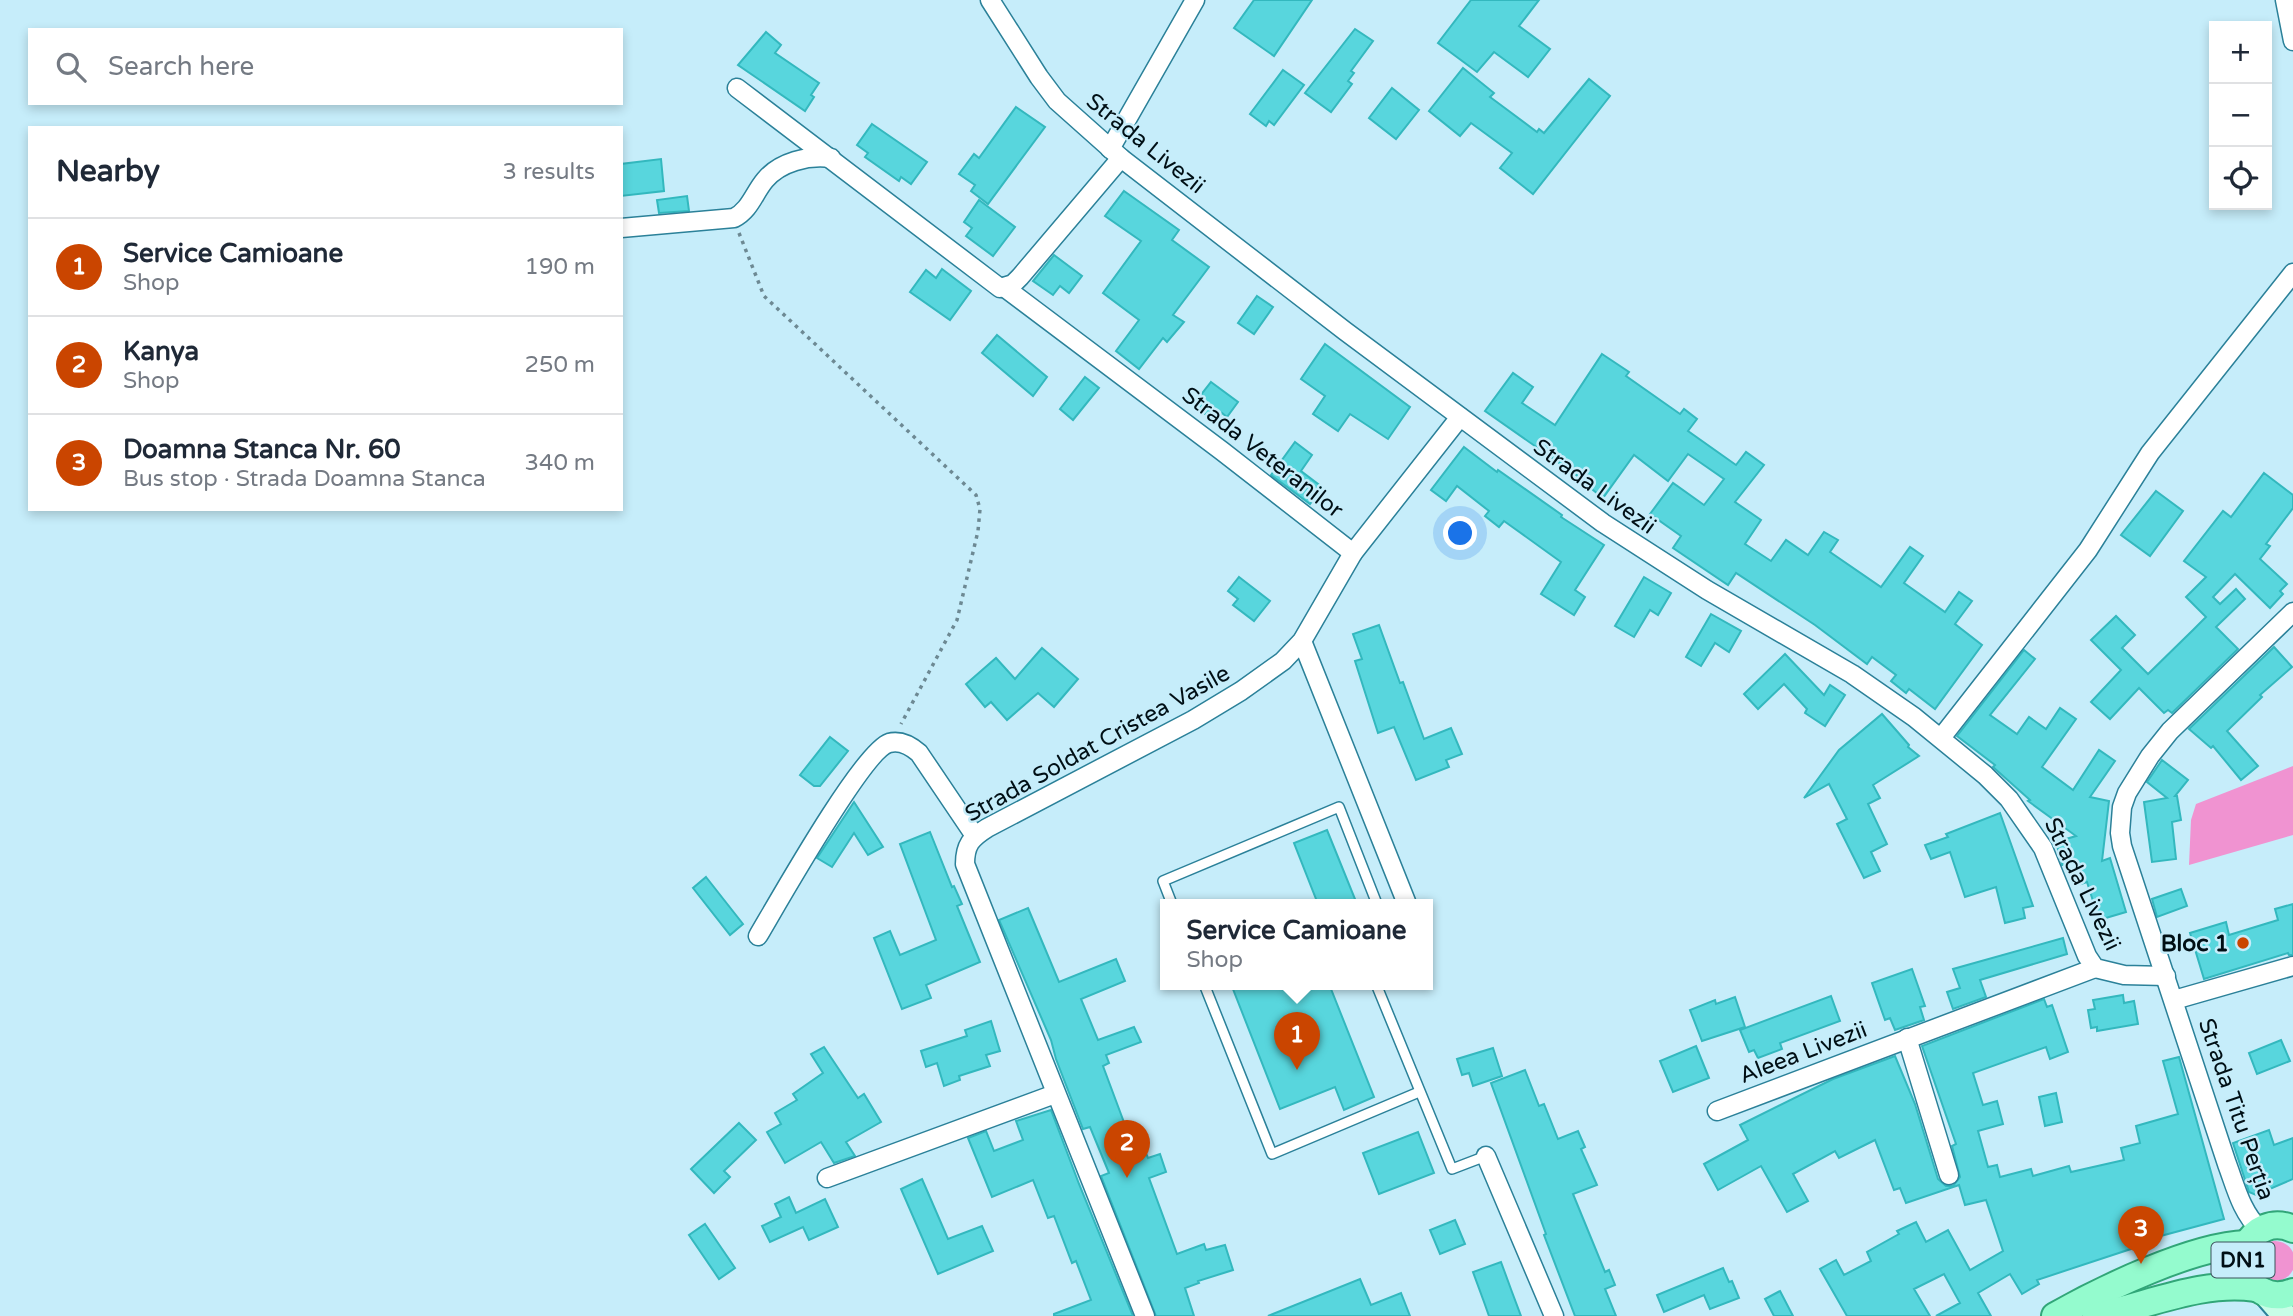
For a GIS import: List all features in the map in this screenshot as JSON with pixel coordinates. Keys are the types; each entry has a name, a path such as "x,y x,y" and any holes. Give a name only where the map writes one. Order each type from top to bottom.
{"main road":[{"name":"DN1","path":"2261,1291 2248,1279 2243,1268 2243,1255 2274,1229"},
{"name":"DN1","path":"2055,1316 2105,1291 2192,1255 2274,1229"},
{"name":"DN1","path":"2096,1316 2217,1287 2241,1286 2278,1296 2293,1292"},
{"path":"2261,1291 2285,1316"}],"street":[{"name":"Strada Livezii","path":"990,0 1039,77 1057,100 1115,153 1460,417 1639,548 1852,674 1941,738 1985,775 2009,799 2027,824 2048,858 2087,956 2095,968 2124,975 2166,976"},
{"path":"1004,287 1013,284 1020,277 1115,153 1195,0"},
{"path":"2285,0 2293,41"},
{"name":"Strada Veteranilor","path":"737,88 994,286 1004,287 1353,553"},
{"path":"623,228 733,218 741,214 765,180 780,168 819,156 831,158"},
{"path":"1941,738 2088,550 2150,453 2293,273"},
{"path":"1353,553 1460,417"},
{"name":"Strada Soldat Cristea Vasile","path":"1144,1316 965,864 966,848 975,836 1217,706 1272,671 1302,641 1353,553"},
{"name":"Strada Titu Perția","path":"2274,1229 2248,1217 2242,1206 2122,846 2120,820 2124,800 2150,756 2170,732 2293,611"},
{"path":"1302,641 1405,899"},
{"path":"758,936 856,777 876,752 890,743 907,745 919,753 975,836"},
{"name":"Strada Titu Perția","path":"2174,1000 2293,967"},
{"name":"Aleea Livezii","path":"1717,1111 2095,968"},
{"path":"1907,1038 1948,1175"},
{"path":"827,1178 1055,1094"},
{"path":"1486,1156 1553,1316"}],"lane":[{"path":"1170,899 1163,881 1339,807 1375,899"},
{"path":"1206,990 1272,1154 1419,1092"},
{"path":"1378,990 1452,1169 1486,1156"}],"path":[{"path":"733,218 764,296 976,495 980,509 975,544 957,620 890,743"}],"shaded area":[{"path":"2293,766 2293,835 2189,865 2191,820 2196,804"},
{"path":"2267,1243 2283,1243 2293,1253 2293,1269 2283,1279 2267,1279 2257,1269 2257,1253"}],"building":[{"path":"1254,0 1312,0 1274,56 1234,28"},
{"path":"1471,0 1539,0 1519,26 1550,49 1528,77 1494,52 1477,72 1438,43"},
{"path":"1355,29 1373,41 1351,71 1354,73 1348,81 1352,84 1331,112 1305,93"},
{"path":"766,32 781,45 775,53 819,83 805,111 738,65"},
{"path":"1463,68 1494,93 1490,97 1537,132 1539,129 1544,133 1589,79 1610,96 1533,194 1500,168 1512,153 1471,123 1460,136 1429,111"},
{"path":"1283,70 1304,85 1274,125 1269,121 1266,126 1250,114"},
{"path":"1392,88 1419,110 1396,139 1369,118"},
{"path":"1016,107 1045,127 988,204 971,191 975,185 959,174 974,154 979,158"},
{"path":"872,124 927,162 911,184 901,177 899,181 865,157 868,153 857,145"},
{"path":"661,159 664,191 623,196 623,164"},
{"path":"1124,191 1179,230 1172,240 1209,267 1173,315 1184,322 1167,342 1163,338 1139,369 1116,351 1139,320 1103,293 1141,241 1105,216"},
{"path":"687,196 689,211 659,213 657,200"},
{"path":"979,200 1015,227 993,256 966,236 972,228 964,222"},
{"path":"1054,255 1082,276 1069,293 1060,286 1053,295 1033,281"},
{"path":"942,269 971,291 950,320 910,292 926,270 936,278"},
{"path":"1257,296 1273,307 1254,334 1238,323"},
{"path":"997,335 1047,377 1033,396 982,353"},
{"path":"1325,344 1410,407 1388,439 1350,414 1338,431 1313,414 1325,396 1301,379"},
{"path":"1602,354 1629,372 1626,376 1680,414 1684,409 1697,419 1688,431 1736,465 1746,452 1764,465 1735,502 1761,520 1745,544 1771,561 1786,540 1808,555 1824,532 1838,540 1830,552 1881,587 1910,547 1923,556 1904,583 1945,612 1959,592 1972,601 1955,624 1982,645 1935,709 1909,689 1906,693 1891,681 1896,675 1872,657 1867,664 1815,625 1736,573 1728,585 1673,548 1681,536 1650,514 1673,483 1704,505 1724,479 1688,454 1668,481 1634,455 1603,498 1588,486 1589,484 1485,411 1513,373 1533,387 1522,403 1555,425"},
{"path":"1085,377 1099,388 1073,420 1060,409"},
{"path":"1211,382 1238,402 1227,417 1222,413 1216,422 1193,405"},
{"path":"1295,442 1312,455 1301,471 1322,487 1310,504 1271,475"},
{"path":"1464,447 1604,545 1575,590 1585,597 1574,615 1541,594 1561,562 1504,521 1499,527 1485,516 1489,511 1457,486 1446,501 1431,490"},
{"path":"2264,473 2293,495 2293,508 2266,544 2270,546 2260,559 2287,584 2280,591 2283,594 2270,608 2235,574 2213,597 2220,604 2236,589 2245,599 2216,627 2238,649 2172,713 2168,710 2164,713 2139,688 2110,719 2091,702 2121,670 2091,640 2116,616 2135,635 2122,648 2148,674 2206,617 2186,597 2206,577 2184,561 2223,511 2231,517"},
{"path":"2156,491 2183,511 2150,556 2121,535"},
{"path":"1239,577 1270,601 1254,621 1233,605 1238,599 1228,591"},
{"path":"1644,577 1671,593 1658,615 1650,610 1634,637 1615,626"},
{"path":"1711,614 1741,631 1729,652 1715,643 1701,666 1686,657"},
{"path":"1379,625 1424,739 1451,728 1462,754 1446,760 1449,767 1416,780 1394,727 1378,733 1355,661 1362,659 1353,634"},
{"path":"2274,647 2292,667 2260,695 2262,697 2227,731 2258,766 2241,780 2213,746 2211,748 2189,729"},
{"path":"1042,648 1078,679 1054,707 1038,693 1007,720 991,702 985,707 966,684 996,658 1015,679"},
{"path":"2024,650 2035,659 1990,715 2017,734 2029,717 2046,729 2060,708 2076,719 2042,767 2073,790 2099,750 2115,761 2090,797 2109,801 2102,861 2110,858 2126,912 2099,920 2087,882 2081,884 2075,862 2062,865 2056,842 2076,836 2028,801 2030,800 1993,767 1995,765 1957,736"},
{"path":"1785,654 1824,695 1830,685 1845,695 1825,726 1805,713 1807,709 1784,684 1758,709 1744,694"},
{"path":"1882,714 1908,747 1919,756 1873,785 1880,798 1868,804 1887,844 1871,852 1880,871 1864,878 1837,824 1847,819 1829,784 1804,798 1839,750"},
{"path":"830,737 848,751 820,786 814,786 800,775"},
{"path":"2162,760 2188,780 2175,796 2181,820 2172,822 2176,859 2152,862 2144,802 2167,798 2147,782"},
{"path":"854,802 883,847 868,855 854,833 832,867 817,858"},
{"path":"2000,813 2033,906 2023,908 2025,918 2005,923 1996,887 1965,897 1950,852 1931,859 1925,845"},
{"path":"1327,830 1355,899 1316,899 1294,843"},
{"path":"930,832 952,887 954,886 962,904 957,906 980,962 926,985 931,998 902,1009 874,938 890,931 900,955 936,940 900,844"},
{"path":"706,877 743,924 730,935 693,888"},
{"path":"2181,889 2187,906 2157,917 2152,899"},
{"name":"Bloc 1","path":"2293,904 2293,955 2288,953 2204,979 2190,933 2226,922 2229,935 2278,920 2275,909"},
{"path":"1028,908 1059,982 1116,959 1125,981 1081,999 1098,1040 1134,1027 1141,1042 1106,1055 1109,1063 1103,1066 1125,1125 1133,1122 1148,1158 1160,1154 1166,1172 1149,1178 1177,1254 1204,1244 1206,1250 1225,1245 1233,1270 1185,1288 1194,1316 1156,1316 1101,1176 1109,1173 1090,1127 1083,1129 1051,1040 999,920"},
{"path":"2063,938 2067,954 1980,980 1986,997 1953,1009 1947,992 1960,988 1953,969"},
{"path":"1912,969 1925,1006 1920,1007 1924,1020 1895,1030 1890,1018 1885,1020 1872,983"},
{"path":"1233,990 1331,990 1374,1097 1344,1110 1335,1087 1280,1109"},
{"path":"2123,995 2124,1003 2134,1001 2138,1024 2097,1031 2097,1027 2091,1028 2088,1010 2095,1009 2093,1000"},
{"path":"1831,996 1840,1021 1780,1043 1782,1049 1758,1058 1754,1050 1749,1052 1740,1030"},
{"path":"1735,997 1745,1027 1702,1041 1690,1010 1715,1000 1716,1004"},
{"path":"2044,999 2047,1007 2052,1005 2068,1052 2050,1059 2046,1047 1973,1073 1983,1105 1997,1101 2003,1124 1978,1131 1988,1167 1997,1165 2000,1177 2031,1169 2033,1176 2069,1166 2071,1172 2124,1160 2121,1148 2140,1143 2136,1126 2178,1114 2163,1061 2179,1057 2224,1219 2142,1241 2143,1245 2037,1280 2039,1284 2022,1294 2010,1274 1978,1293 1991,1316 1936,1316 1960,1303 1944,1274 1914,1289 1930,1316 1847,1316 1820,1269 1836,1260 1844,1275 1871,1261 1867,1252 1899,1234 1897,1231 1916,1222 1926,1242 1948,1230 1970,1270 2003,1251 1986,1200 1965,1205 1959,1185 1906,1203 1900,1188 1894,1190 1875,1140 1839,1158 1835,1151 1793,1174 1808,1201 1787,1212 1761,1166 1718,1190 1704,1164 1748,1140 1740,1125 1833,1079 1895,1056 1915,1104 1938,1179 1946,1186 1953,1186 1960,1177 1952,1146 1956,1144 1922,1046"},
{"path":"991,1021 1000,1051 986,1055 990,1066 959,1076 960,1080 944,1086 937,1063 926,1067 921,1051 967,1036 965,1030"},
{"path":"2281,1040 2290,1061 2257,1074 2249,1053"},
{"path":"1696,1046 1709,1078 1673,1092 1660,1061"},
{"path":"824,1047 858,1098 864,1094 881,1122 846,1142 855,1156 834,1163 821,1142 785,1163 767,1132 781,1124 775,1113 797,1100 793,1094 823,1073 811,1054"},
{"path":"1493,1048 1502,1076 1473,1086 1469,1073 1462,1075 1457,1059"},
{"path":"1525,1070 1539,1106 1544,1104 1558,1139 1578,1131 1585,1147 1581,1149 1597,1185 1573,1194 1605,1272 1609,1270 1615,1285 1605,1289 1616,1316 1575,1316 1544,1235 1546,1234 1491,1083"},
{"path":"2056,1093 2062,1122 2045,1126 2039,1097"},
{"path":"1051,1110 1133,1316 1054,1316 1091,1300 1076,1261 1072,1263 1054,1216 1048,1218 1033,1180 992,1197 968,1138 986,1131 994,1151 1023,1140 1016,1121"},
{"path":"739,1123 756,1140 724,1171 730,1177 714,1193 691,1169"},
{"path":"2269,1130 2274,1145 2293,1138 2293,1179 2256,1195 2249,1192 2233,1143"},
{"path":"1418,1132 1434,1173 1379,1194 1363,1153"},
{"path":"922,1179 948,1239 982,1226 993,1251 938,1274 901,1189"},
{"path":"789,1197 796,1213 825,1199 838,1227 809,1240 803,1227 770,1242 762,1226 781,1217 775,1204"},
{"path":"1455,1220 1465,1244 1440,1254 1430,1230"},
{"path":"705,1224 735,1268 719,1279 689,1235"},
{"path":"1501,1262 1521,1316 1489,1316 1473,1272"},
{"path":"1723,1268 1739,1298 1710,1309 1704,1295 1664,1312 1657,1295"},
{"path":"1360,1279 1371,1305 1401,1293 1410,1316 1268,1316"},
{"path":"1780,1291 1793,1316 1774,1316 1765,1299"}],"place":[{"name":"Bloc 1","path":"2243,943"},
{"name":"Service Camioane","path":"1297,1070"},
{"name":"Kanya","path":"1127,1178"},
{"name":"Doamna Stanca Nr. 60","path":"2141,1264"}]}
